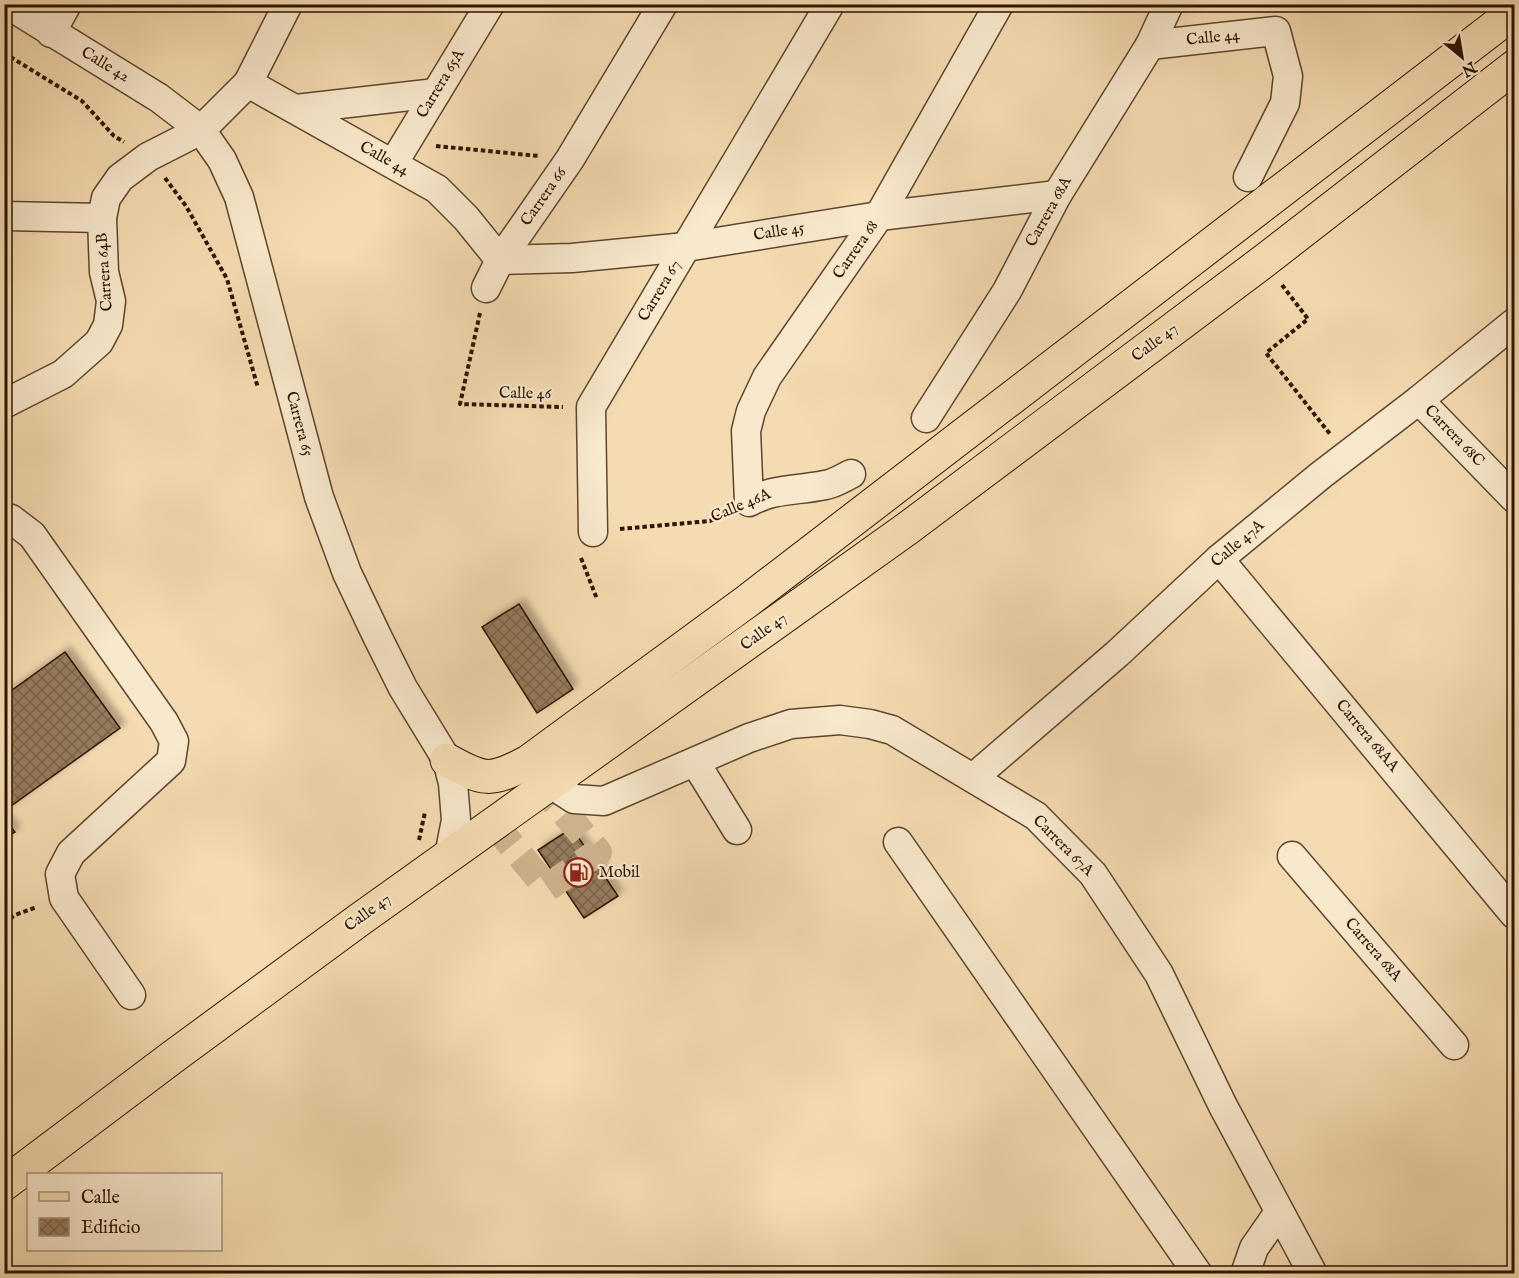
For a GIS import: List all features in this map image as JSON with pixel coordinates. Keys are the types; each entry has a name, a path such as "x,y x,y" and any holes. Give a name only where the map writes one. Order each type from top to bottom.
{"main road":[{"name":"Calle 47","path":"447,760 480,776 493,777 507,774 528,762 746,602 1504,12"},
{"name":"Calle 47","path":"4,1184 410,882 551,784 908,528 1264,261 1515,67"}],"street":[{"name":"Calle 42","path":"7,4 159,98 201,130"},
{"path":"51,33 67,4"},
{"path":"201,130 248,83 288,4"},
{"name":"Carrera 65A","path":"400,153 490,4"},
{"name":"Carrera 66","path":"486,288 500,260 570,159 663,4"},
{"name":"Carrera 67","path":"591,407 830,4"},
{"name":"Carrera 68","path":"749,502 746,431 751,411 767,377 879,216 999,4"},
{"name":"Carrera 68A","path":"926,418 1006,291 1057,195 1150,45 1169,4"},
{"name":"Calle 44","path":"1150,45 1276,31 1287,76 1285,103 1248,177"},
{"name":"Calle 44","path":"248,83 296,109 400,153 466,218 500,260"},
{"path":"296,109 436,93"},
{"name":"Carrera 65","path":"201,130 222,160 239,196 319,497 347,573 403,688 447,760 453,783 456,820 449,856"},
{"name":"Carrera 64B","path":"4,404 63,374 99,342 108,325 111,301 104,272 102,218 106,198 120,178 148,157 201,130"},
{"name":"Calle 45","path":"500,260 572,258 686,247 879,216 1057,195"},
{"path":"4,216 102,218"},
{"name":"Calle 47A","path":"973,778 1117,654 1219,559 1515,323"},
{"name":"Carrera 68C","path":"1419,400 1515,498"},
{"path":"591,407 593,532"},
{"name":"Calle 46A","path":"749,502 761,495 781,490 826,485 851,474"},
{"path":"4,518 11,519 32,535 164,722 174,741 171,761 71,853 60,874 64,898 131,995"},
{"name":"Carrera 68AA","path":"1219,559 1515,914"},
{"name":"Carrera 67A","path":"551,784 574,799 604,801 748,738 791,724 840,720 892,730 1036,816 1093,874 1159,974 1223,1106 1312,1274"},
{"path":"696,762 736,830"},
{"path":"898,842 1197,1274"},
{"name":"Carrera 68A","path":"1292,856 1454,1045"},
{"path":"1245,1274 1254,1248 1279,1212"}],"path":[{"path":"4,53 82,101 114,136 148,157 186,206 227,279 261,398"},
{"name":"Calle 44","path":"400,153 570,159"},
{"path":"1264,261 1308,319 1266,353 1347,455"},
{"name":"Calle 46","path":"486,288 460,404 591,407"},
{"name":"Calle 46A","path":"593,532 710,521 749,502"},
{"path":"593,532 580,559 597,599"},
{"path":"410,882 426,813 425,802"},
{"path":"4,922 15,915 64,898"}],"building":[{"path":"519,604 573,689 537,713 482,627"},
{"path":"65,652 120,728 4,811 4,696"},
{"path":"4,818 15,832 4,839"},
{"name":"Mobil","path":"572,828 618,896 584,918 538,850"}],"tunnel":[{"path":"494,824 547,888 598,852 544,789"}],"place":[{"name":"Mobil","path":"578,873"}]}
